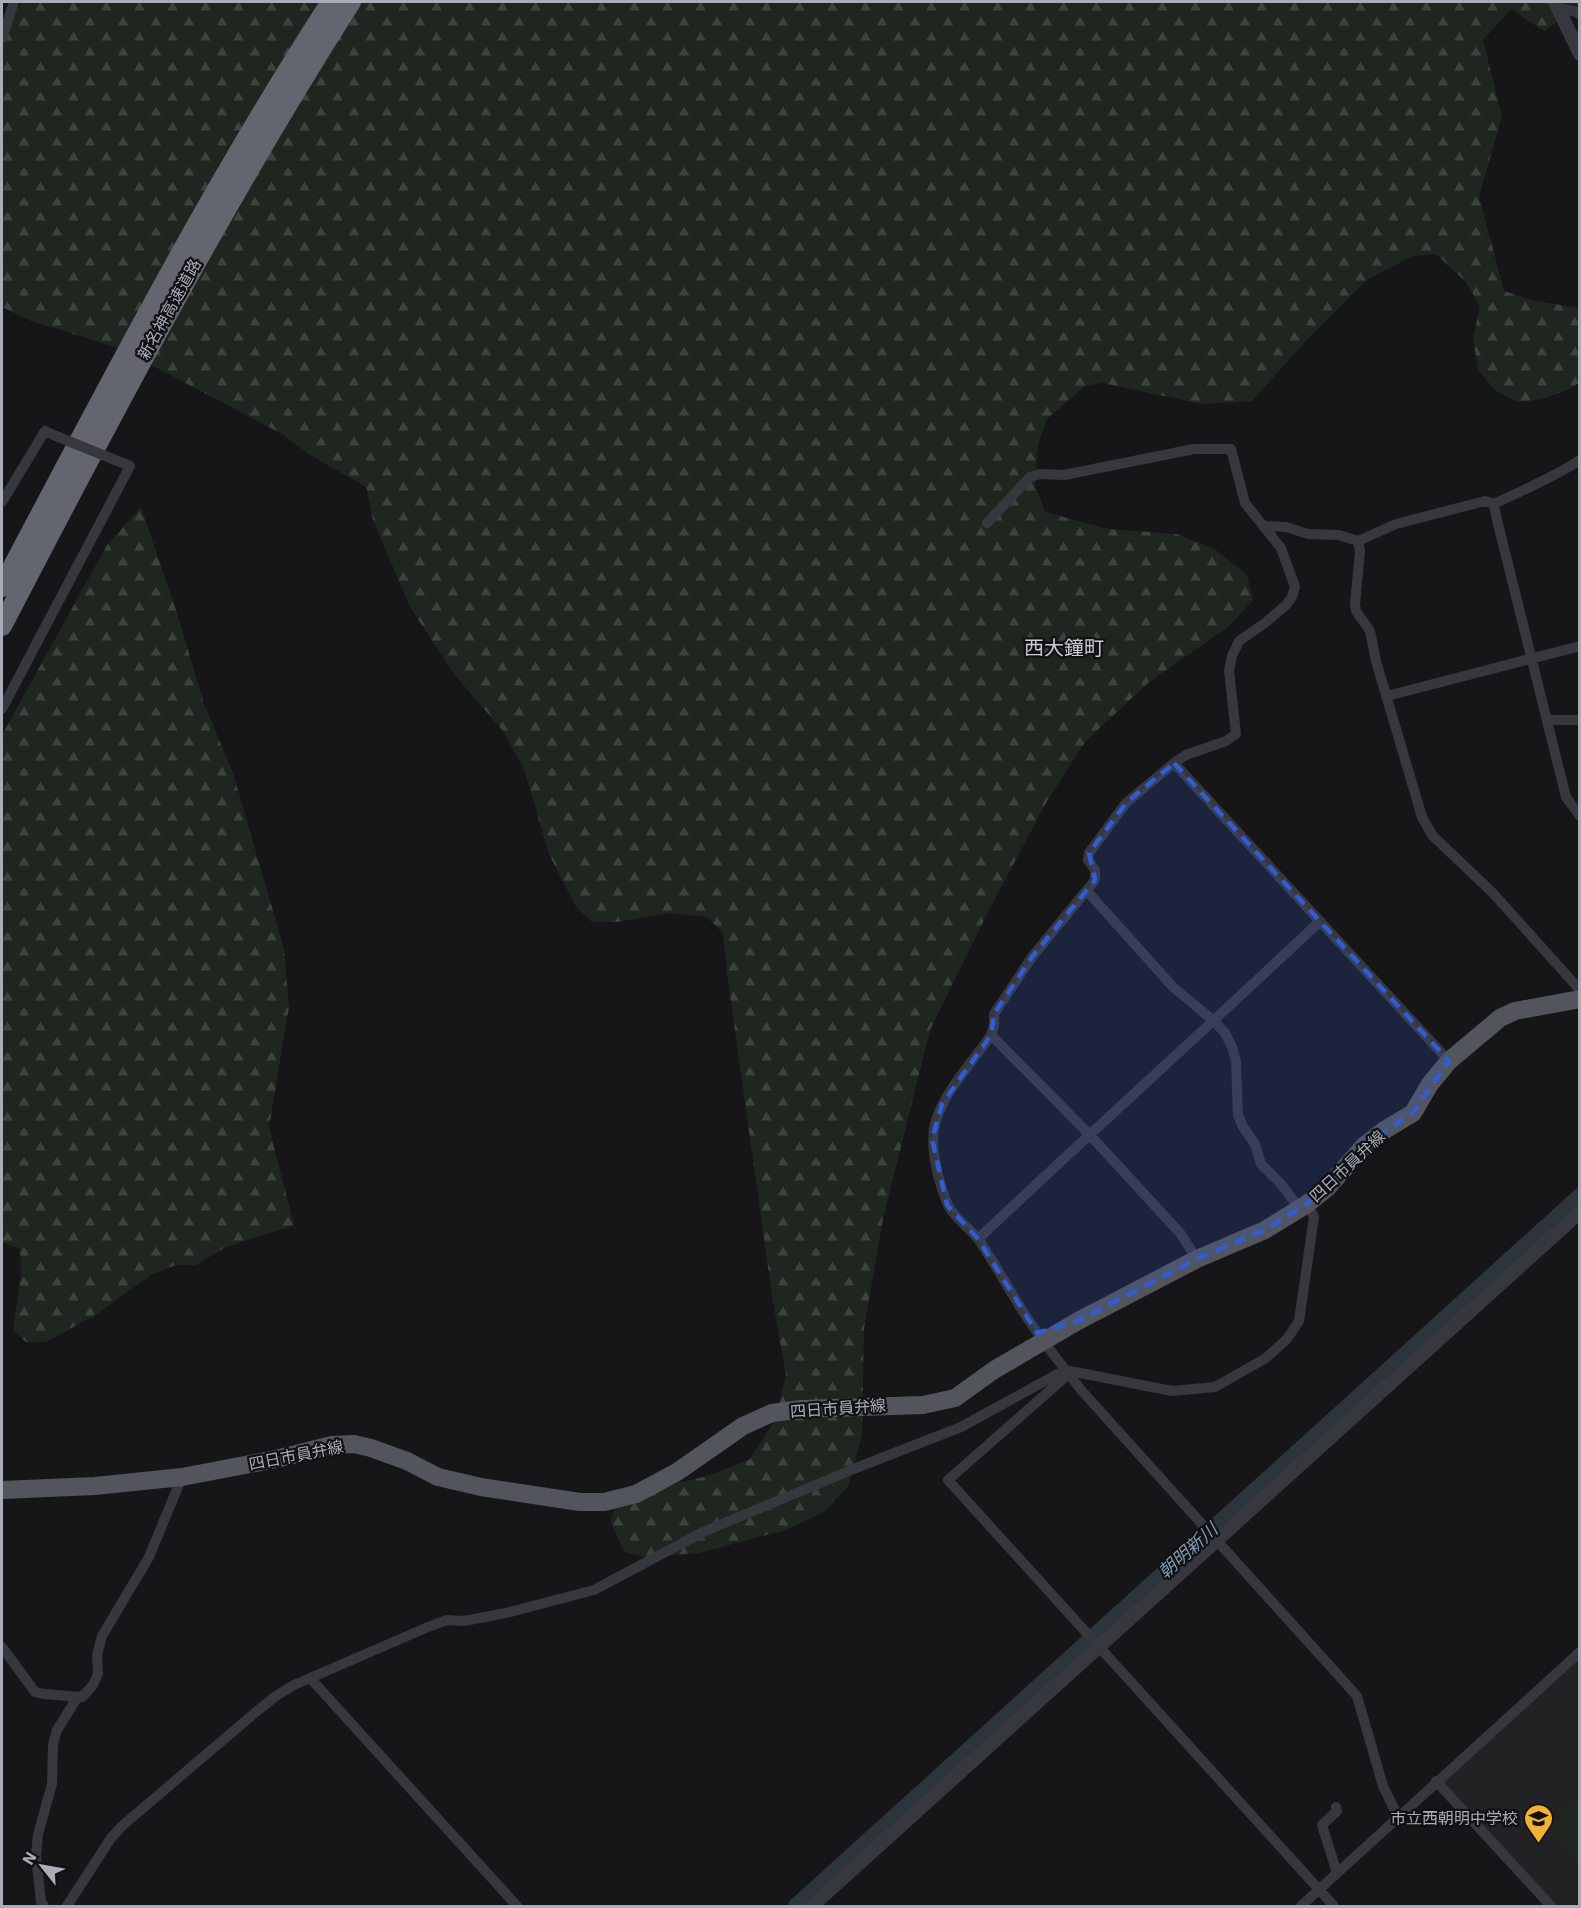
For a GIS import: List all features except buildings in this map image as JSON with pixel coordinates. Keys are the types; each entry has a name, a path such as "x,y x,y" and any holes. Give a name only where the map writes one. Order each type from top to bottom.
{"highway":[{"name":"新名神高速道路","path":"2,587 200,217 274,90 331,2"},
{"name":"新名神高速道路","path":"2,626 126,388 216,225 289,99 351,2"}],"main road":[{"name":"四日市員弁線","path":"2,1490 95,1486 182,1477 276,1459 332,1445 354,1444 407,1461 438,1477 481,1488 580,1502 604,1502 636,1494 677,1472 743,1426 772,1413 802,1409 923,1404 955,1398 994,1370 1078,1321 1197,1259 1265,1230 1303,1206 1327,1188 1365,1145 1413,1113 1430,1084 1449,1061 1500,1018 1515,1011 1580,999"}],"street":[{"path":"2,38 14,2"},
{"path":"1556,5 1576,10"},
{"path":"1556,5 1580,54"},
{"path":"2,502 45,431 130,466 2,709"},
{"path":"987,523 1030,477 1040,474 1064,475 1194,449 1231,449 1245,503 1281,548 1294,586 1292,597 1286,605 1266,623 1239,641 1232,656 1229,670 1236,734 1226,741 1186,755 1126,803 1089,853 1088,860 1095,870 1095,880 1032,957 994,1014 991,1035 942,1104 935,1123 932,1139 947,1205 978,1239 1021,1312 1039,1334 1078,1321"},
{"path":"1266,529 1286,527 1308,534 1339,535 1358,542 1396,524 1485,501 1494,504 1563,471 1580,460"},
{"path":"1494,504 1566,797 1580,816"},
{"path":"1358,542 1360,551 1356,611 1370,631 1376,661 1422,817 1432,835 1492,892 1580,990"},
{"path":"1388,696 1580,646"},
{"path":"1548,720 1580,720"},
{"path":"1174,763 1449,1061"},
{"path":"67,1906 111,1838 122,1826 276,1696 294,1685 447,1620 464,1621 507,1613 594,1590 703,1532 961,1427 1065,1370 1172,1391 1215,1388 1266,1358 1287,1339 1299,1321 1314,1217 1261,1164 1255,1144 1243,1127 1238,1115 1236,1061 1225,1033 1173,987 1087,891"},
{"path":"978,1239 1319,922"},
{"path":"991,1035 1089,1134 1179,1233 1197,1259"},
{"path":"812,1906 1211,1534 1580,1212"},
{"path":"1046,1345 1065,1370 1357,1696 1383,1786 1398,1817"},
{"path":"1065,1370 1063,1379 948,1480 1334,1906"},
{"path":"2,1647 35,1692 82,1697 93,1685 98,1674 97,1654 102,1636 149,1557 182,1477"},
{"path":"1301,1906 1580,1652"},
{"path":"311,1679 517,1906"},
{"path":"44,1906 41,1902 36,1855 38,1834 52,1784 53,1745 57,1730 77,1698"},
{"path":"1437,1781 1551,1906"},
{"path":"1336,1807 1337,1811 1334,1815 1322,1825 1337,1873"}],"highlighted area":[{"path":"1174,763 1449,1061 1413,1113 1365,1145 1307,1204 1265,1230 1197,1259 1078,1321 1037,1333 978,1239 947,1205 932,1139 942,1104 991,1035 994,1014 1032,957 1095,880 1089,853 1126,803"}],"shaded area":[{"name":"市立西朝明中学校","path":"1579,1658 1579,1906 1554,1906 1442,1782"}],"green space":[{"path":"22,2 1579,2 1579,6 1544,31 1511,9 1483,40 1502,116 1479,196 1504,291 1536,301 1579,308 1579,383 1542,399 1517,402 1495,390 1478,370 1473,338 1480,306 1465,281 1436,254 1413,256 1368,279 1305,342 1252,401 1201,404 1103,383 1085,386 1047,419 1038,444 1035,485 1045,512 1108,529 1177,534 1216,550 1247,575 1253,600 1229,626 1148,683 1086,741 1047,801 987,914 930,1030 883,1219 864,1328 862,1434 848,1486 824,1512 786,1530 698,1553 646,1557 624,1552 611,1522 616,1497 708,1476 750,1459 775,1420 786,1375 772,1296 723,933 707,917 670,913 617,922 592,922 576,907 549,854 524,769 503,731 454,674 410,607 373,520 366,487 307,453 284,435 119,348 31,321 2,307 2,48 13,14"},
{"path":"141,507 177,613 204,704 233,773 284,949 289,1007 269,1127 294,1225 226,1247 196,1265 176,1265 151,1275 97,1314 46,1342 26,1342 13,1330 21,1273 20,1249 2,1242 2,735 107,545"},
{"path":"1579,1796 1579,1864 1549,1833 1551,1822"}],"waterway":[{"name":"朝明新川","path":"796,1906 1580,1196"}],"place":[{"name":"市立西朝明中学校","path":"1539,1844"}],"district":[{"name":"西大鐘町","path":"1064,648"}]}
